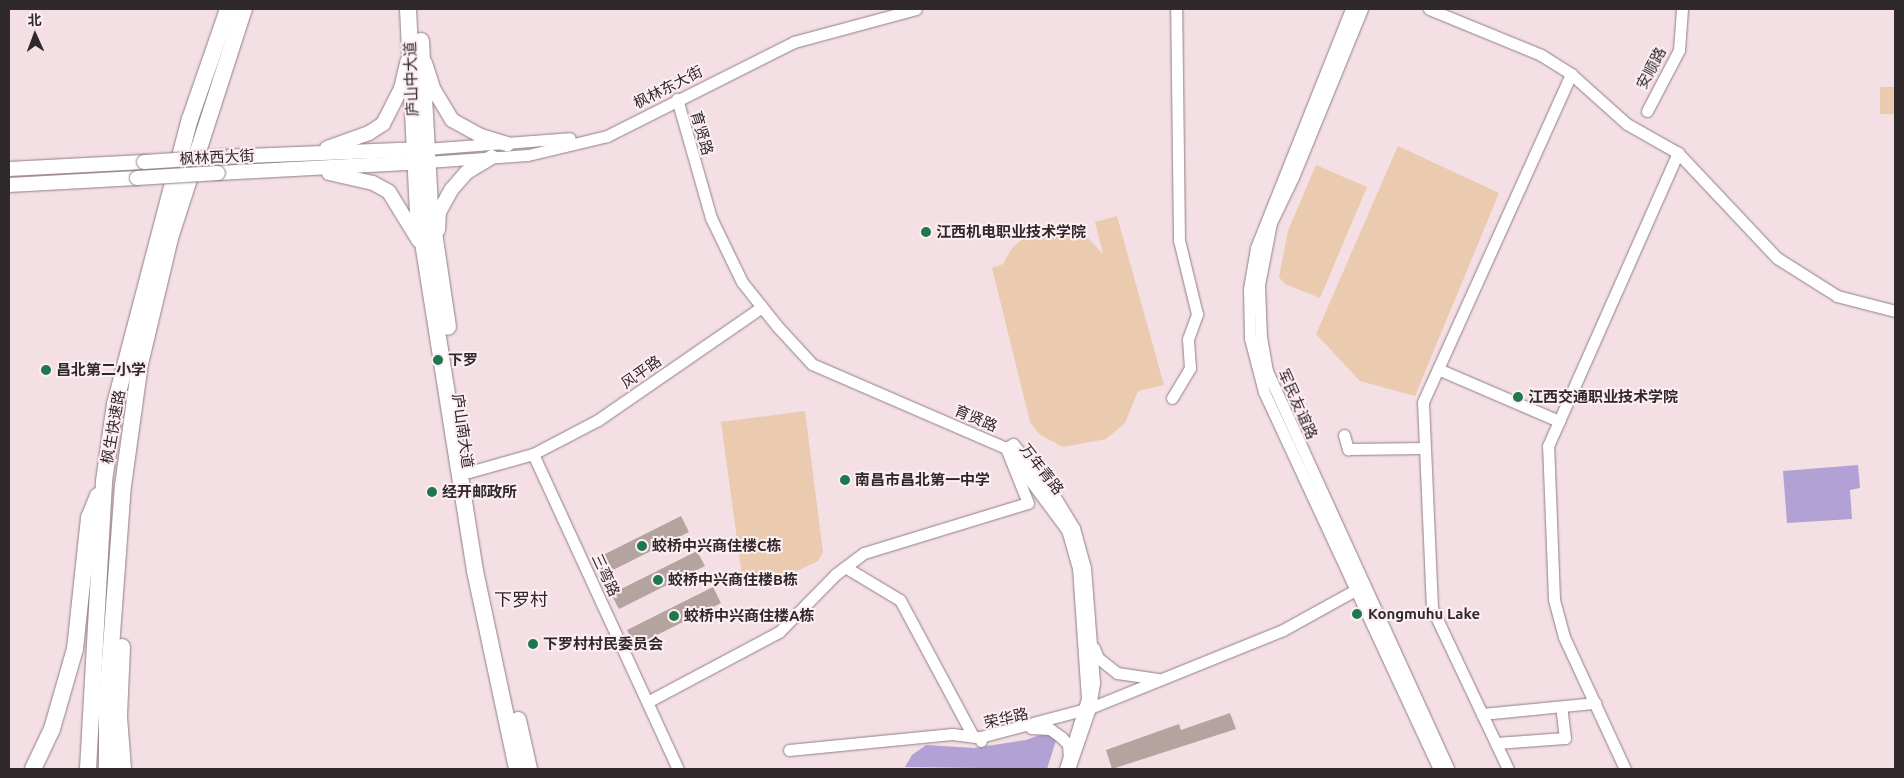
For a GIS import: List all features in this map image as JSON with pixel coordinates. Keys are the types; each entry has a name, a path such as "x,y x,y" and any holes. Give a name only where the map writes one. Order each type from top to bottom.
{"highway":[{"name":"枫生快速路","path":"88,769 104,481 115,404 157,236 190,119 228,9"},
{"name":"枫生快速路","path":"107,769 107,702 123,486 140,364 170,238 244,9"},
{"name":"庐山中大道","path":"408,9 416,51"},
{"name":"庐山中大道","path":"419,9 416,51 420,156"},
{"name":"庐山南大道","path":"420,156 430,250 475,571 517,769"},
{"name":"庐山南大道","path":"430,250 480,544 529,769"},
{"path":"124,769 119,717 123,616 140,417 140,364"},
{"path":"33,769 66,685 75,649 89,518 104,481"}],"main road":[{"path":"416,51 434,90 452,120 481,136 508,144"},
{"path":"307,154 351,140 383,124 401,89 416,51"},
{"name":"枫林西大街","path":"9,169 222,156 307,154 420,156"},
{"name":"枫林西大街","path":"9,185 281,169 420,156"},
{"path":"430,250 439,212 452,189 467,172 492,157"},
{"path":"281,169 320,172 373,183 400,205 430,250"}],"street":[{"name":"枫林东大街","path":"420,156 508,144 557,141 603,130 750,54 791,37 882,9"},
{"name":"枫林东大街","path":"420,156 492,157 528,155 607,136 677,99 794,42 916,9"},
{"path":"1172,398 1190,368 1188,339 1197,314 1178,240 1176,9"},
{"name":"军民友谊路","path":"1350,9 1256,248 1249,289 1250,338 1264,392 1448,769"},
{"name":"军民友谊路","path":"1362,9 1293,177 1271,223 1259,285 1267,371 1360,591 1440,769"},
{"path":"1429,9 1542,54 1571,74 1627,124 1678,153 1777,258 1838,296 1895,311"},
{"name":"安顺路","path":"1647,111 1678,50 1682,9"},
{"path":"1508,769 1432,608 1423,402 1571,74"},
{"name":"育贤路","path":"649,701 779,632 845,567 864,553 1028,503 1006,448 812,364 762,307 742,282 711,218 677,99"},
{"path":"1625,769 1564,637 1554,599 1548,446 1678,153"},
{"name":"风平路","path":"532,454 598,420 762,307"},
{"path":"1438,369 1559,421"},
{"path":"1344,435 1348,449 1424,448"},
{"name":"万年青路","path":"1068,766 1087,712 1094,683 1086,576 1074,528 1052,492 1013,444 1006,448 1067,530 1081,592 1087,712"},
{"path":"469,472 532,454"},
{"name":"三弯路","path":"532,454 649,701 678,769"},
{"path":"845,567 900,600 976,737"},
{"name":"荣华路","path":"976,737 1087,712 1283,630 1360,591"},
{"name":"荣华路","path":"976,737 981,741 1087,712 1286,634 1360,591"},
{"path":"1092,644 1098,658 1117,674 1162,679"},
{"path":"1482,714 1595,703"},
{"path":"1496,743 1565,738 1561,706"},
{"path":"1031,728 1050,729 1068,744 1068,766"},
{"path":"789,750 952,734 976,737"}],"shaded area":[{"path":"1880,87 1895,87 1895,114 1880,114"},
{"path":"1398,146 1499,193 1415,396 1360,381 1316,334"},
{"path":"1316,165 1367,187 1320,298 1285,284 1279,277 1288,231"},
{"path":"1117,216 1164,385 1138,391 1125,423 1106,439 1063,447 1039,434 1030,422 992,268 1003,264 1012,248 1028,234 1048,229 1087,237 1103,254 1095,222"},
{"path":"805,411 823,552 818,561 769,584 742,576 721,422"},
{"path":"1858,465 1860,488 1850,490 1852,519 1787,523 1783,471"},
{"path":"1060,728 1047,769 905,767 912,755 926,745 974,748 1026,740"}],"building":[{"name":"蛟桥中兴商住楼C栋","path":"681,516 689,532 603,575 595,559"},
{"name":"蛟桥中兴商住楼B栋","path":"697,551 705,566 619,609 611,594"},
{"name":"蛟桥中兴商住楼A栋","path":"713,587 721,603 635,646 627,630"},
{"path":"1230,713 1236,729 1112,769 1106,750 1179,724 1181,730"}],"place":[{"name":"江西机电职业技术学院","path":"926,232"},
{"name":"下罗","path":"438,360"},
{"name":"昌北第二小学","path":"46,370"},
{"name":"江西交通职业技术学院","path":"1518,397"},
{"name":"南昌市昌北第一中学","path":"845,480"},
{"name":"经开邮政所","path":"432,492"},
{"name":"蛟桥中兴商住楼C栋","path":"642,546"},
{"name":"蛟桥中兴商住楼B栋","path":"658,580"},
{"name":"Kongmuhu Lake","path":"1357,614"},
{"name":"蛟桥中兴商住楼A栋","path":"674,616"},
{"name":"下罗村村民委员会","path":"533,644"}],"district":[{"name":"下罗村","path":"521,599"}]}
